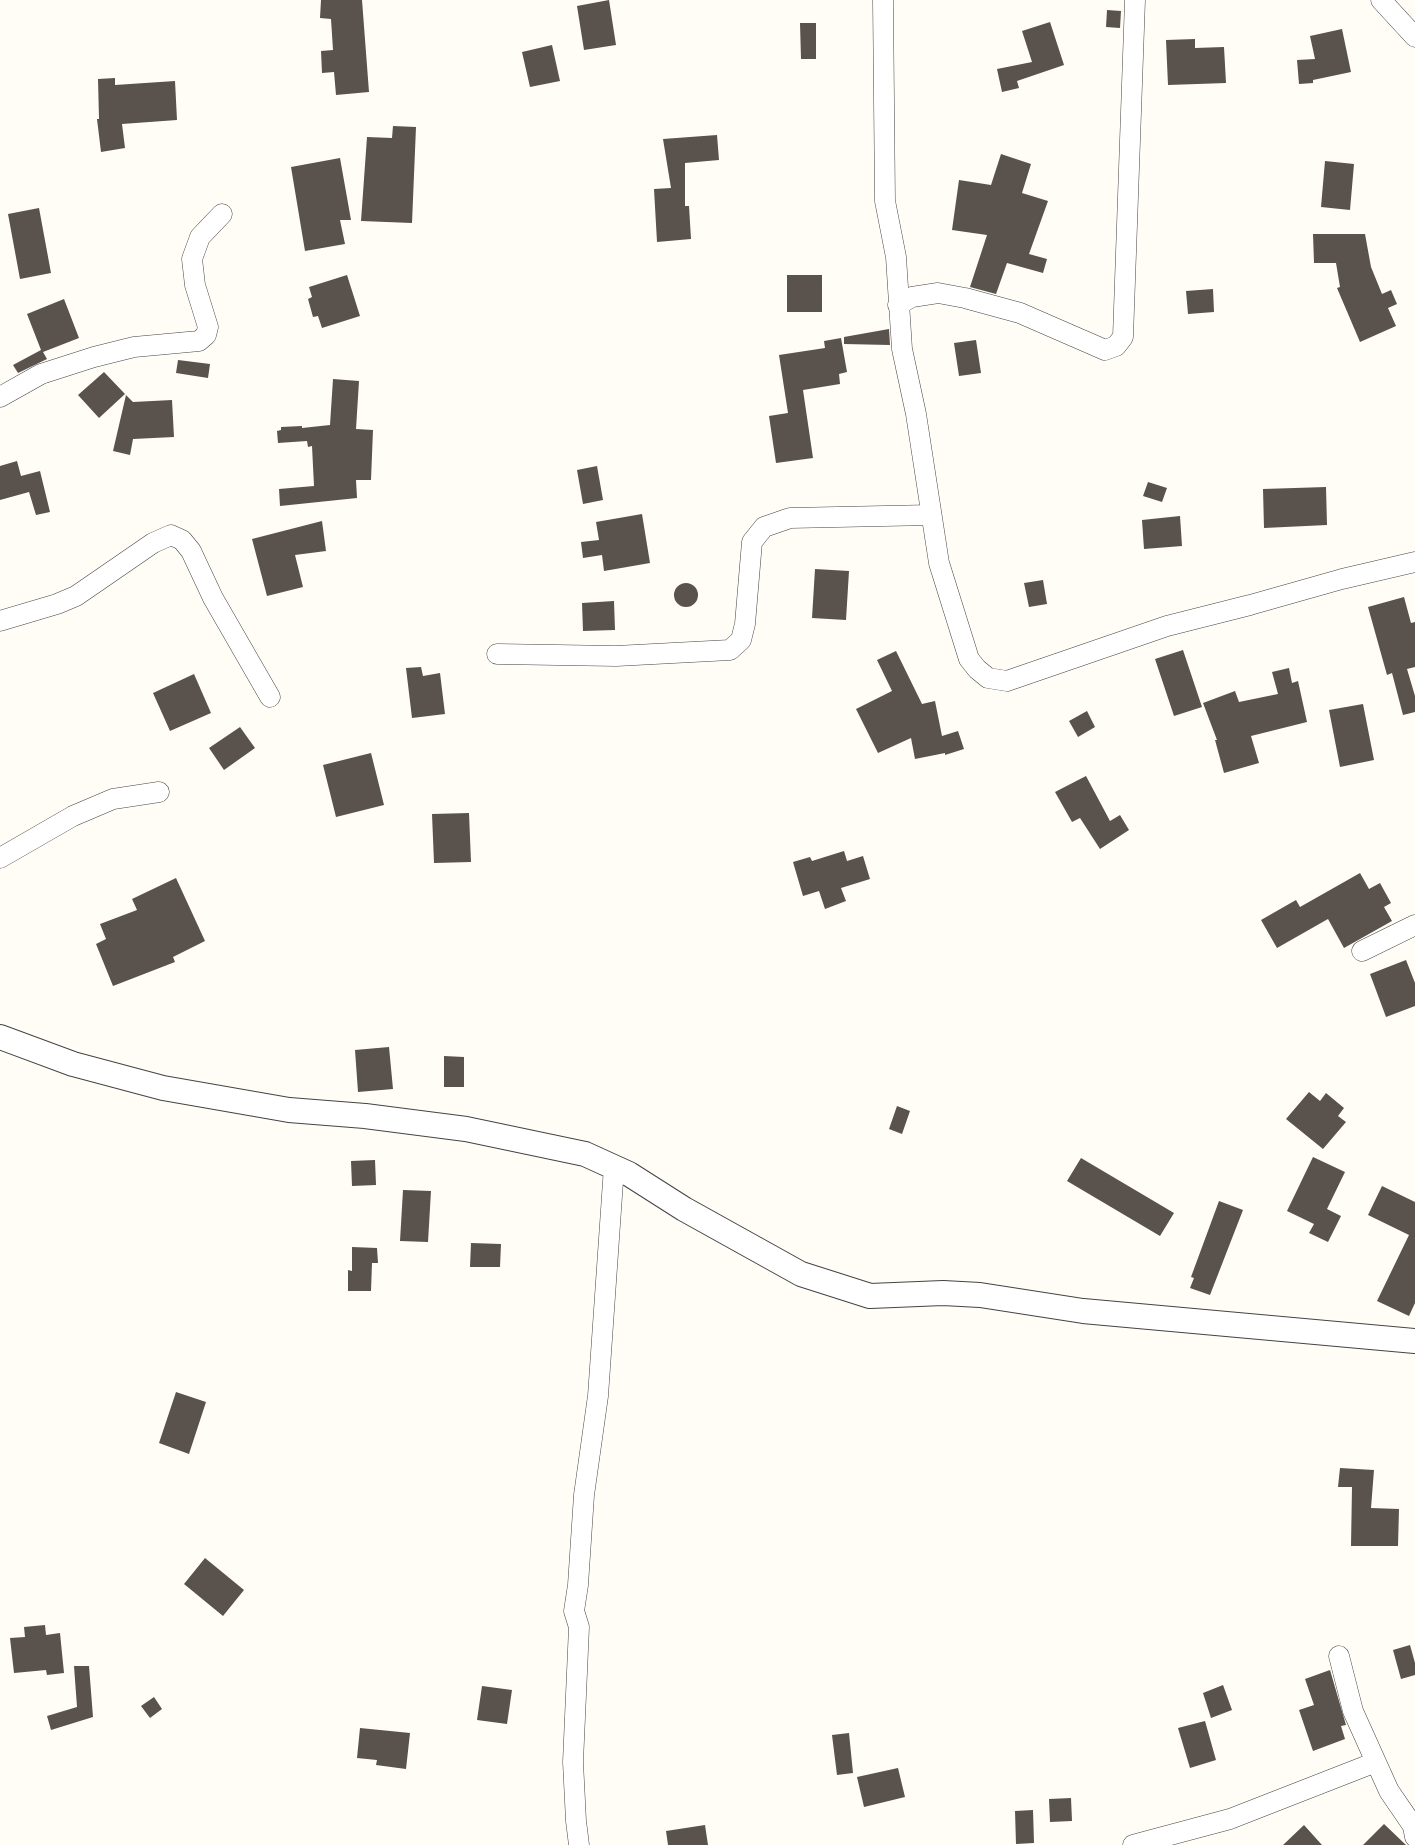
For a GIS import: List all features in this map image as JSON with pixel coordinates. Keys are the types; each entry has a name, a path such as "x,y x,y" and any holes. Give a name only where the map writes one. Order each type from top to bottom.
{"street":[{"path":"883,0 885,201 896,257 902,349 916,414 939,564 969,659 977,669 988,678 1007,681 1167,626 1415,562"},
{"path":"898,305 912,297 938,293 965,298 1020,313 1105,350 1116,346 1122,337 1123,327 1135,0"},
{"path":"1381,0 1415,37"},
{"path":"0,397 40,374 94,357 134,347 199,341 206,335 208,327 195,285 192,259 200,237 222,214"},
{"path":"497,654 615,656 730,650 741,640 745,624 752,542 764,527 790,518 931,515"},
{"path":"0,621 76,596 153,543 171,536 182,540 190,552 213,598 270,697"},
{"path":"0,858 83,812 114,799 159,792"},
{"path":"1362,951 1415,925"},
{"path":"0,1037 74,1064 163,1088 289,1110 365,1116 466,1129 585,1154 629,1174 684,1209 801,1274 870,1296 943,1293 980,1295 1083,1311 1415,1341"},
{"path":"579,1845 573,1762 579,1627 574,1611 584,1496 598,1396 614,1167"},
{"path":"1340,1656 1353,1711 1389,1791 1413,1826 1415,1838"},
{"path":"1132,1845 1230,1819 1376,1762"}],"building":[{"path":"321,0 362,0 369,92 336,95 334,72 322,73 321,51 333,50 331,19 320,18"},
{"path":"609,0 616,45 584,50 577,6"},
{"path":"1107,10 1121,11 1120,28 1106,27"},
{"path":"1050,22 1064,65 1017,81 1019,88 1002,92 997,69 1032,62 1022,31"},
{"path":"800,23 816,23 816,59 801,59"},
{"path":"1342,29 1351,72 1313,80 1313,83 1299,84 1297,60 1315,59 1310,36"},
{"path":"1195,39 1195,48 1224,47 1226,83 1168,85 1166,40"},
{"path":"552,45 560,81 530,87 522,52"},
{"path":"115,78 115,85 175,81 177,120 122,124 125,148 101,152 97,119 99,119 98,79"},
{"path":"393,126 416,127 412,223 361,221 367,137 392,138"},
{"path":"717,135 719,160 685,163 685,206 689,206 691,239 657,242 654,189 671,188 663,139"},
{"path":"1001,154 1031,164 1022,193 1048,201 1029,254 1047,259 1043,273 1007,263 996,294 970,287 987,235 952,230 959,180 991,185"},
{"path":"340,158 351,220 340,220 345,244 305,251 291,167"},
{"path":"1325,161 1354,164 1350,210 1321,207"},
{"path":"39,208 51,273 20,279 8,214"},
{"path":"1313,234 1365,234 1371,267 1382,294 1391,290 1397,304 1388,308 1396,326 1360,342 1337,288 1340,287 1336,263 1314,263"},
{"path":"347,275 360,316 322,328 318,316 313,317 308,299 312,297 309,287"},
{"path":"787,275 822,275 822,312 787,312"},
{"path":"1213,289 1214,312 1188,314 1186,291"},
{"path":"64,299 79,338 43,352 47,359 18,373 13,365 41,350 27,314"},
{"path":"889,329 890,345 844,344 844,337"},
{"path":"841,338 847,372 839,374 840,384 803,390 813,458 776,463 769,416 788,413 779,355 825,348 824,341"},
{"path":"976,340 981,373 959,376 954,343"},
{"path":"178,360 210,364 208,378 176,373"},
{"path":"104,372 125,394 99,418 78,395"},
{"path":"333,379 359,381 356,429 373,430 371,480 356,480 357,498 280,506 279,489 314,486 312,446 308,447 307,441 278,443 277,431 281,430 281,427 302,426 302,428 330,425"},
{"path":"126,395 133,402 172,400 174,437 133,439 130,455 113,451"},
{"path":"17,461 21,476 40,471 50,512 36,515 29,492 0,500 0,466"},
{"path":"597,466 603,500 583,504 577,470"},
{"path":"1148,482 1167,488 1162,502 1143,496"},
{"path":"1326,487 1327,525 1264,528 1263,489"},
{"path":"642,514 650,563 604,571 602,555 583,558 581,542 599,540 596,522"},
{"path":"1180,516 1182,546 1144,549 1142,520"},
{"path":"322,521 326,551 295,555 303,587 267,596 252,539"},
{"path":"815,569 849,571 846,620 812,618"},
{"path":"1043,580 1047,604 1029,607 1024,583"},
{"path":"686,583 694,587 698,595 694,603 686,607 678,603 674,595 678,587"},
{"path":"1404,597 1411,623 1415,622 1415,667 1407,669 1415,696 1415,712 1403,715 1392,673 1387,675 1368,607"},
{"path":"614,601 615,630 583,631 582,603"},
{"path":"1183,650 1202,707 1174,716 1155,659"},
{"path":"896,651 922,704 935,701 942,736 958,731 964,749 945,755 945,753 915,759 911,738 878,753 856,709 892,691 877,660"},
{"path":"421,667 423,676 440,673 445,714 412,718 406,668"},
{"path":"1289,668 1292,683 1298,681 1307,722 1251,736 1259,763 1224,773 1215,740 1217,740 1203,703 1235,691 1239,702 1278,694 1272,672"},
{"path":"194,674 211,713 170,731 153,693"},
{"path":"1363,704 1374,760 1340,767 1329,710"},
{"path":"1087,711 1095,727 1078,737 1069,721"},
{"path":"240,727 255,748 224,770 209,748"},
{"path":"371,753 384,805 336,817 323,765"},
{"path":"1086,776 1110,821 1120,815 1129,830 1100,849 1080,818 1072,822 1055,792"},
{"path":"469,813 471,862 434,863 432,814"},
{"path":"844,851 847,861 863,856 870,879 841,888 846,901 825,909 819,891 803,896 793,862 810,857 812,861"},
{"path":"1360,873 1369,889 1380,883 1391,903 1384,907 1392,921 1344,948 1328,919 1277,948 1261,920 1296,900 1300,907"},
{"path":"176,878 205,941 173,957 175,962 113,986 96,944 106,939 100,924 137,910 132,899"},
{"path":"1406,960 1415,983 1415,1006 1386,1017 1370,974"},
{"path":"389,1047 393,1089 358,1092 355,1050"},
{"path":"444,1056 464,1057 464,1087 444,1087"},
{"path":"1309,1092 1320,1101 1326,1093 1344,1108 1338,1116 1346,1122 1323,1149 1286,1119"},
{"path":"897,1106 910,1111 902,1134 889,1129"},
{"path":"1313,1157 1345,1172 1327,1209 1341,1216 1328,1242 1309,1233 1314,1224 1287,1211"},
{"path":"1081,1158 1174,1213 1160,1236 1067,1181"},
{"path":"375,1160 376,1185 352,1186 351,1161"},
{"path":"1382,1186 1415,1202 1415,1303 1409,1316 1377,1301 1409,1235 1368,1215"},
{"path":"403,1190 431,1191 428,1242 400,1241"},
{"path":"1219,1201 1243,1210 1210,1295 1190,1288 1194,1278 1191,1277"},
{"path":"471,1243 501,1244 500,1267 470,1267"},
{"path":"352,1247 377,1248 378,1263 372,1263 371,1291 348,1291 348,1270 352,1271"},
{"path":"176,1392 206,1402 189,1454 159,1443"},
{"path":"1340,1468 1374,1470 1371,1508 1399,1509 1398,1546 1351,1546 1352,1487 1338,1487"},
{"path":"205,1558 244,1590 223,1616 184,1584"},
{"path":"45,1625 46,1635 60,1633 64,1673 47,1675 46,1670 14,1673 10,1638 25,1637 24,1627"},
{"path":"1410,1645 1415,1663 1415,1675 1401,1679 1393,1650"},
{"path":"74,1666 89,1666 93,1717 51,1730 47,1716 77,1707"},
{"path":"1330,1670 1346,1725 1341,1726 1345,1739 1313,1751 1299,1710 1314,1705 1305,1679"},
{"path":"1223,1685 1232,1710 1211,1718 1203,1693"},
{"path":"482,1686 512,1690 507,1724 477,1720"},
{"path":"154,1697 162,1709 150,1718 141,1706"},
{"path":"1205,1721 1216,1760 1190,1768 1178,1728"},
{"path":"360,1728 410,1733 406,1769 376,1765 377,1760 357,1758"},
{"path":"849,1733 853,1773 837,1775 832,1735"},
{"path":"898,1768 905,1797 864,1807 857,1777"},
{"path":"1071,1798 1072,1821 1050,1822 1049,1799"},
{"path":"1033,1810 1034,1843 1016,1844 1015,1811"},
{"path":"1384,1824 1406,1845 1363,1845"},
{"path":"705,1825 708,1845 668,1845 666,1831"},
{"path":"1304,1825 1322,1845 1283,1845"}]}
